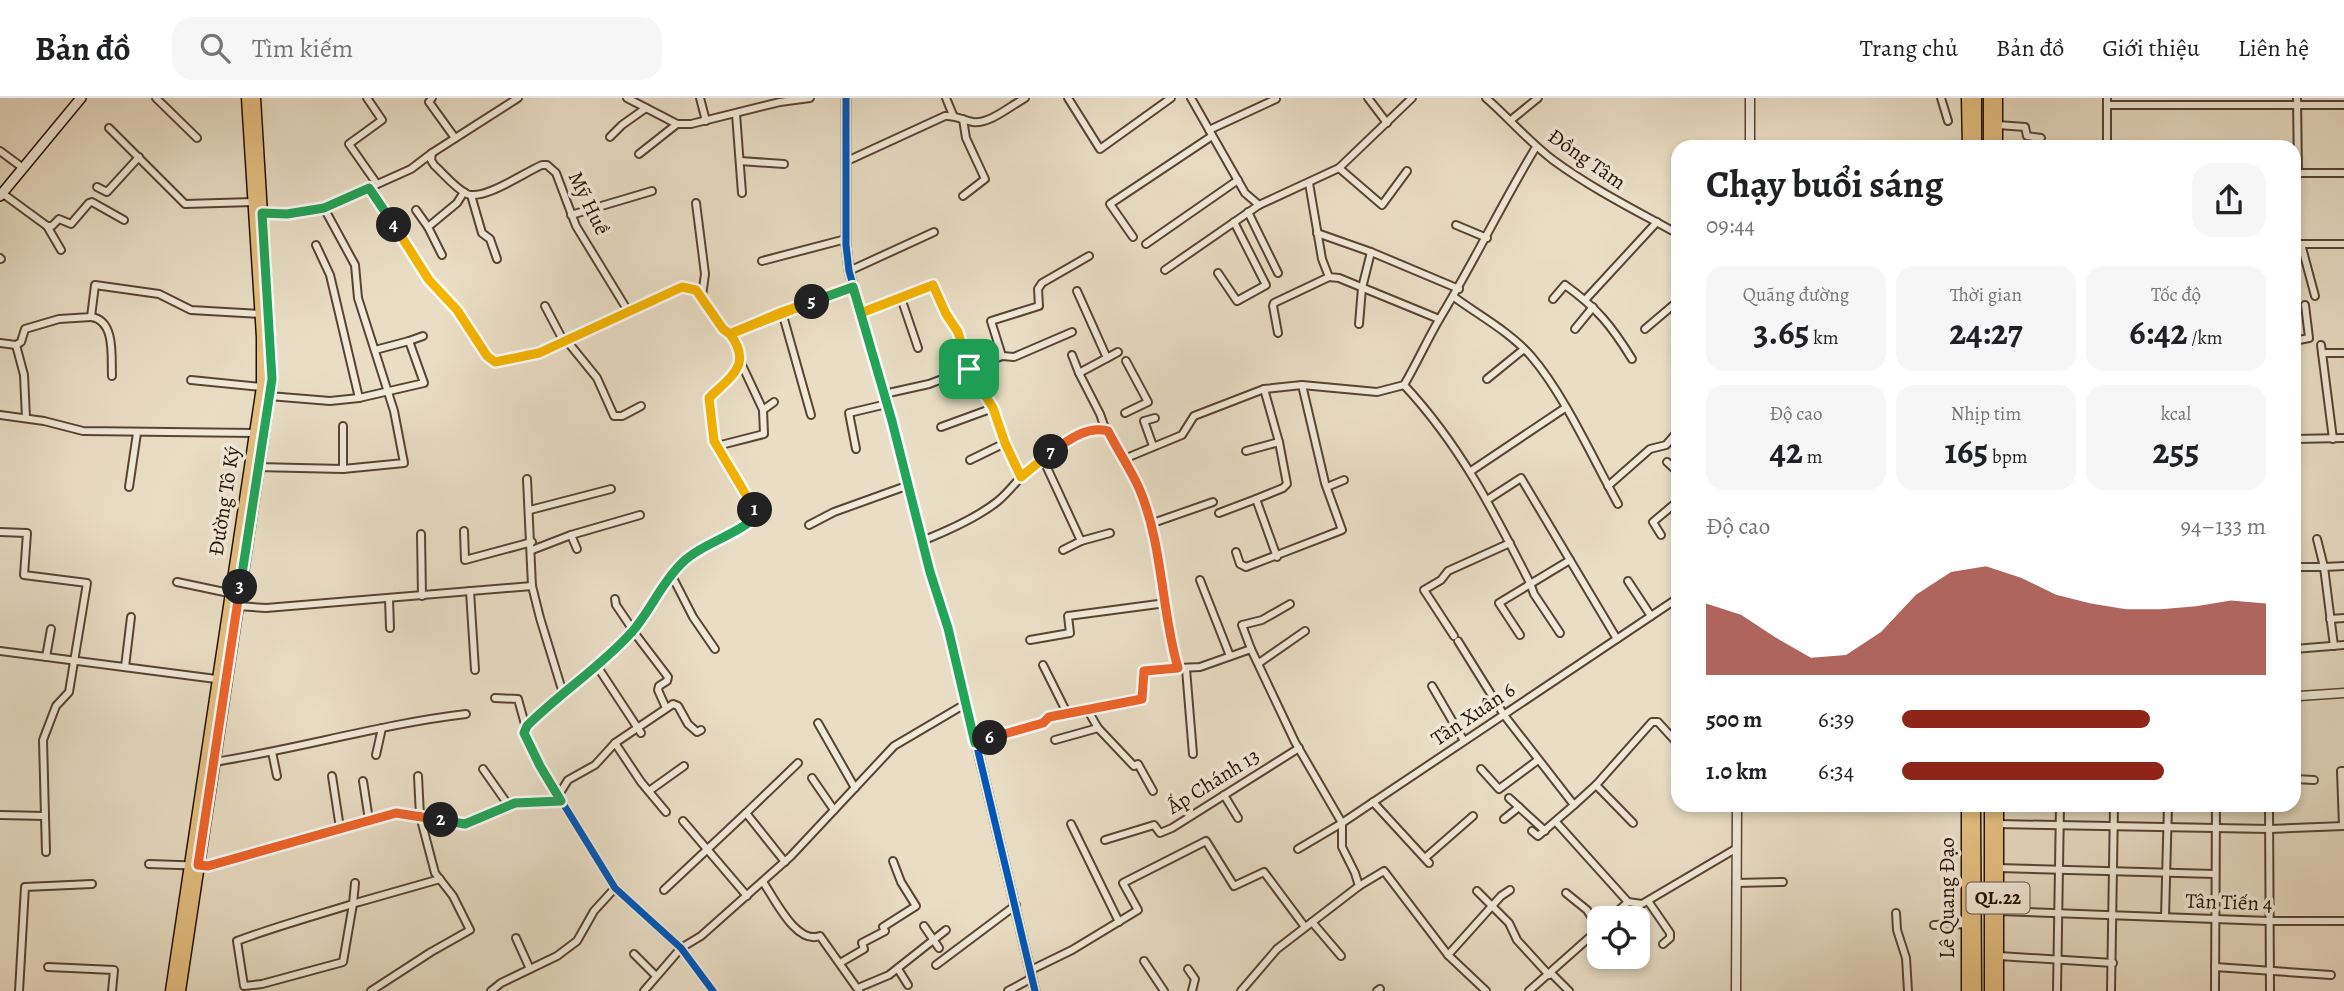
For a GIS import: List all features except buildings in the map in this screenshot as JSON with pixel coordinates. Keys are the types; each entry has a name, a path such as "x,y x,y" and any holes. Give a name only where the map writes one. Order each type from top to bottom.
{"main road":[{"path":"1,195 81,98"},
{"name":"Đường Tô Ký","path":"171,991 214,762 259,433 262,387 261,314 247,98"},
{"name":"Đường Tô Ký","path":"255,98 272,358 269,396 259,433"},
{"path":"1967,98 1968,140"},
{"path":"1976,98 1976,140"},
{"path":"1989,98 1989,140"},
{"path":"1997,98 1997,140"},
{"name":"Đường Tô Ký","path":"180,991 216,679 229,593 254,467"},
{"name":"Lê Quang Đạo","path":"1967,812 1976,991"},
{"name":"Lê Quang Đạo","path":"1967,991 1975,812"},
{"name":"Lê Quang Đạo","path":"1990,812 1990,991"},
{"name":"QL.22","path":"1998,812 1998,991"}],"street":[{"path":"156,98 197,138"},
{"path":"367,98 382,120 349,144 377,184"},
{"path":"432,98 429,102 455,138"},
{"path":"262,213 287,214 324,208 369,188 411,169 518,98"},
{"path":"627,98 677,124"},
{"path":"700,98 706,121"},
{"path":"639,154 677,124 706,121 784,100 810,98"},
{"path":"846,98 846,239 849,271 922,541 946,618 1035,991"},
{"path":"946,98 953,115"},
{"path":"848,161 944,116 953,115 974,122 984,121 1025,98"},
{"path":"1068,98 1100,149 1171,98"},
{"path":"1191,98 1245,193 1259,205"},
{"path":"1368,98 1387,123"},
{"path":"1165,270 1259,205 1339,168 1412,98"},
{"name":"Đồng Tâm","path":"1486,98 1536,148 1611,199 1671,230"},
{"path":"1511,121 1538,98"},
{"path":"1750,140 1751,98"},
{"path":"1941,98 1948,121"},
{"path":"1133,237 1110,204 1210,133 1276,99"},
{"path":"2107,140 2107,101 2297,102 2344,105"},
{"path":"2296,140 2297,102"},
{"path":"610,137 646,108"},
{"path":"736,114 742,193"},
{"path":"963,119 966,138 985,178 963,196"},
{"path":"1998,125 2025,127 2027,136 2041,138"},
{"path":"109,128 185,204 253,202"},
{"path":"1124,459 1182,435 1194,416 1264,389 1301,385 1377,391 1404,385 1487,238 1512,186 1536,148"},
{"path":"0,151 23,168"},
{"path":"432,153 431,160 434,165 467,194 482,233 490,239 497,259"},
{"path":"97,187 107,192 138,158"},
{"path":"740,161 783,164"},
{"name":"Mỹ Huề","path":"467,194 486,193 535,168 547,165 556,173 571,215 628,312"},
{"path":"1339,168 1382,205 1407,171"},
{"path":"2301,173 2344,173"},
{"path":"1146,244 1238,180"},
{"path":"1309,183 1322,259 1329,277"},
{"path":"369,188 429,280 457,310 487,356 495,362 539,353 682,287 696,290 740,350 741,363 763,410 764,434 717,446"},
{"path":"571,215 652,191"},
{"path":"428,227 467,194"},
{"path":"1,195 47,226 61,250"},
{"path":"47,226 52,226 59,219 71,224 92,202 124,219"},
{"path":"696,203 705,274 702,296"},
{"path":"254,467 343,469 404,463 400,433 358,298 355,265 324,208"},
{"path":"416,210 442,255"},
{"path":"1248,212 1278,273"},
{"path":"1219,274 1237,301 1267,288 1234,222"},
{"path":"1585,300 1657,222"},
{"path":"1456,225 1487,238"},
{"path":"849,271 934,232"},
{"path":"1317,233 1371,252 1459,289"},
{"path":"762,261 846,239"},
{"path":"2301,244 2344,244"},
{"path":"316,245 330,275 359,398"},
{"path":"1359,324 1362,288 1371,252"},
{"path":"2301,253 2315,296"},
{"path":"1002,356 991,321 1039,306 1038,289 1042,284 1089,256"},
{"path":"1278,333 1273,304 1329,277 1339,278 1439,319"},
{"path":"91,317 91,284 159,294 191,310 261,314"},
{"path":"1553,299 1565,285 1585,300 1609,322 1632,359"},
{"path":"861,313 935,286 946,314 958,332 969,369 993,408 1021,477"},
{"path":"730,334 853,287"},
{"path":"1077,291 1107,358"},
{"path":"1454,297 1524,349 1537,364 1565,408 1618,504"},
{"path":"901,298 918,348"},
{"path":"2301,340 2309,338 2305,305"},
{"path":"545,306 566,342 597,379 614,416 622,416 641,406"},
{"path":"1575,328 1593,307"},
{"path":"1645,329 1671,307"},
{"path":"782,312 811,415"},
{"path":"0,343 16,345 21,342 25,329 59,319 99,318 111,340 112,376"},
{"path":"884,394 929,384 1002,356 1014,356 1072,332"},
{"path":"375,350 423,336"},
{"path":"269,396 330,401 359,398 424,383 409,341"},
{"path":"16,345 24,375 26,418"},
{"path":"2321,345 2333,439"},
{"path":"1487,379 1524,349"},
{"path":"1079,373 1118,352"},
{"path":"2322,353 2344,353"},
{"path":"1072,355 1106,431 1140,489 1150,524 1178,668"},
{"path":"1125,413 1148,402 1126,361"},
{"path":"713,991 681,948 615,888 540,766 524,733 563,693 575,686 633,630 681,564 716,540 750,523 758,514 714,441 709,398 734,374 741,363"},
{"path":"191,380 262,387"},
{"path":"1236,552 1240,564 1245,568 1342,530 1327,487 1301,385"},
{"path":"1404,385 1430,413 1471,471 1534,594 1560,633"},
{"path":"1219,513 1287,485 1279,442 1264,389"},
{"path":"763,410 774,402"},
{"path":"856,449 849,413 887,404"},
{"path":"941,427 993,408"},
{"path":"1471,471 1565,408"},
{"path":"0,415 83,431 259,433"},
{"path":"1153,446 1143,421 1155,418"},
{"path":"343,426 343,469"},
{"path":"922,541 944,533 998,501 1021,477 1076,436 1092,430 1106,431"},
{"path":"129,487 137,433"},
{"path":"1608,486 1650,449 1666,445 1671,439"},
{"path":"2301,439 2344,439"},
{"path":"1246,451 1279,442"},
{"path":"970,460 1005,443"},
{"path":"1043,459 1080,541"},
{"path":"1667,462 1671,466"},
{"path":"1487,500 1521,478 1617,639"},
{"path":"527,479 532,586 563,693"},
{"path":"1327,487 1344,480"},
{"path":"809,525 834,512 909,485"},
{"path":"530,510 611,489"},
{"path":"1256,499 1277,557"},
{"path":"1150,524 1213,502"},
{"path":"1661,535 1653,522 1671,507"},
{"path":"464,531 465,560 532,546 640,515"},
{"path":"0,532 27,533 24,575 87,583 69,692 55,706 43,740 46,852"},
{"path":"1063,550 1080,541 1110,533"},
{"path":"421,534 422,596"},
{"path":"571,535 577,549"},
{"path":"2317,539 2324,567 2334,646"},
{"path":"1510,543 1448,570 1441,580 1424,590 1504,715 1574,805"},
{"path":"1520,635 1499,603 1570,560"},
{"path":"2301,567 2344,566"},
{"path":"672,576 693,617 715,649"},
{"path":"1200,580 1230,656"},
{"path":"1628,581 1651,616"},
{"path":"177,582 229,593"},
{"path":"237,606 266,608 532,586"},
{"path":"470,591 475,670"},
{"path":"389,598 390,628"},
{"path":"615,599 616,606 668,677 657,690 666,708"},
{"name":"Tân Xuân 6","path":"1298,849 1342,823 1671,602"},
{"path":"1030,640 1070,633 1068,616 1166,603"},
{"path":"1290,604 1262,620 1242,625 1283,717 1342,823 1342,847 1356,873 1359,886"},
{"path":"125,667 131,617"},
{"path":"2330,619 2344,618"},
{"path":"46,657 51,629"},
{"path":"1259,663 1305,631"},
{"path":"2301,648 2344,645"},
{"path":"975,743 1043,723 1049,717 1142,699 1144,671 1200,667 1251,649"},
{"path":"0,651 216,679"},
{"path":"1043,665 1067,713"},
{"path":"597,666 639,730"},
{"path":"1186,669 1193,754"},
{"path":"1432,686 1464,741"},
{"path":"2301,696 2344,692"},
{"path":"495,698 518,699 526,728"},
{"path":"644,991 681,948 701,936 785,862 894,746 967,703"},
{"path":"560,799 568,780 595,765 615,743 639,730 673,704 678,706 693,730 701,730"},
{"path":"1087,709 1098,728 1134,766 1138,764 1153,791"},
{"path":"214,762 466,714"},
{"path":"1532,831 1538,836 1556,822 1597,785 1655,721 1671,737"},
{"path":"818,723 856,788"},
{"path":"376,755 382,728"},
{"path":"1055,740 1098,728"},
{"path":"615,743 666,811"},
{"name":"Ấp Chánh 13","path":"1105,840 1154,825 1160,833 1299,748"},
{"path":"272,752 277,776"},
{"path":"1480,769 1499,789 1538,760"},
{"path":"664,890 798,763"},
{"path":"649,791 684,766"},
{"path":"483,769 509,806"},
{"path":"1998,824 2270,829 2343,826 2341,771 2344,771"},
{"path":"332,776 340,828"},
{"path":"371,991 430,952 470,930 453,896 435,873 420,816 418,776"},
{"path":"812,778 834,810"},
{"path":"2301,779 2314,780"},
{"path":"363,781 369,820"},
{"path":"1597,785 1633,823"},
{"path":"1224,795 1238,818"},
{"path":"1509,798 1545,831"},
{"path":"149,864 208,866 396,813 465,824 515,803 560,799"},
{"path":"1373,802 1427,861 1473,817"},
{"path":"1504,819 1519,807"},
{"path":"1736,991 1737,812"},
{"path":"2057,991 2060,812"},
{"path":"2111,991 2114,812"},
{"path":"2165,917 2167,812"},
{"path":"2215,991 2216,812"},
{"path":"2269,812 2270,991"},
{"path":"747,813 785,862"},
{"path":"0,815 45,816"},
{"path":"683,821 747,895"},
{"path":"1556,822 1628,902 1642,904 1737,848"},
{"path":"1071,824 1119,922"},
{"path":"1008,991 1138,911 1124,883 1206,841 1234,886 1264,872 1305,927"},
{"path":"840,963 864,949 862,943 885,932 883,927 916,906 901,882 893,861"},
{"path":"1998,868 2215,874"},
{"path":"1241,991 1277,949 1359,886 1384,871 1448,954 1486,991"},
{"path":"355,883 353,904 343,962 262,984 244,986 237,941 353,904 440,879"},
{"path":"763,882 800,934 814,938 820,936 858,990 898,969 946,930"},
{"path":"1736,883 1783,882"},
{"path":"19,991 25,887 92,884"},
{"path":"491,991 501,983 557,956 577,941 594,911 615,888"},
{"path":"1448,954 1501,896 1510,890"},
{"path":"1477,891 1509,923 1517,940 1569,991"},
{"path":"1566,893 1587,910"},
{"path":"1648,901 1670,933 1670,938 1663,944"},
{"path":"1624,906 1628,902"},
{"path":"936,965 1016,905"},
{"name":"Tân Tiến 4","path":"1998,911 2269,921 2344,921"},
{"path":"1896,913 1906,958 1908,991"},
{"path":"1312,922 1341,956"},
{"path":"1934,925 1971,924"},
{"path":"924,926 939,948"},
{"path":"516,938 530,969"},
{"path":"1529,991 1587,939"},
{"path":"634,954 656,976"},
{"path":"1999,956 2113,963"},
{"path":"1144,961 1164,991"},
{"path":"48,967 114,970 112,991"},
{"path":"2215,967 2331,975"},
{"path":"898,969 908,985"},
{"path":"1188,969 1195,979 1192,991"}],"cycle path":[{"path":"846,98 846,245 849,271 892,421 930,572 949,629 1035,991"},
{"path":"369,188 429,280 457,310 487,356 495,362 539,353 682,287 696,290 702,296 714,317 740,350 741,363 734,374 709,398 714,441 758,514 742,528 700,549 681,563 620,644 584,679 539,712 524,733 540,766 615,888 681,948 713,991"}],"route":[{"path":"969,369 958,332 946,314 933,285 861,313 853,287 730,334 740,350 741,363 734,374 709,398 714,441 758,514 750,523 716,540 681,564 633,631 575,686 563,693 527,726 524,733 561,801 515,803 465,824 396,813 208,866 198,865 272,379 262,213 287,214 324,208 369,188 429,280 457,310 487,356 495,362 539,353 682,287 696,290 723,329 730,334 782,312 853,287 892,421 930,572 940,598 975,743 1043,723 1049,717 1142,699 1144,671 1178,668 1150,524 1140,489 1108,431 1098,429 1076,436 1021,477 993,408 969,369"}]}
